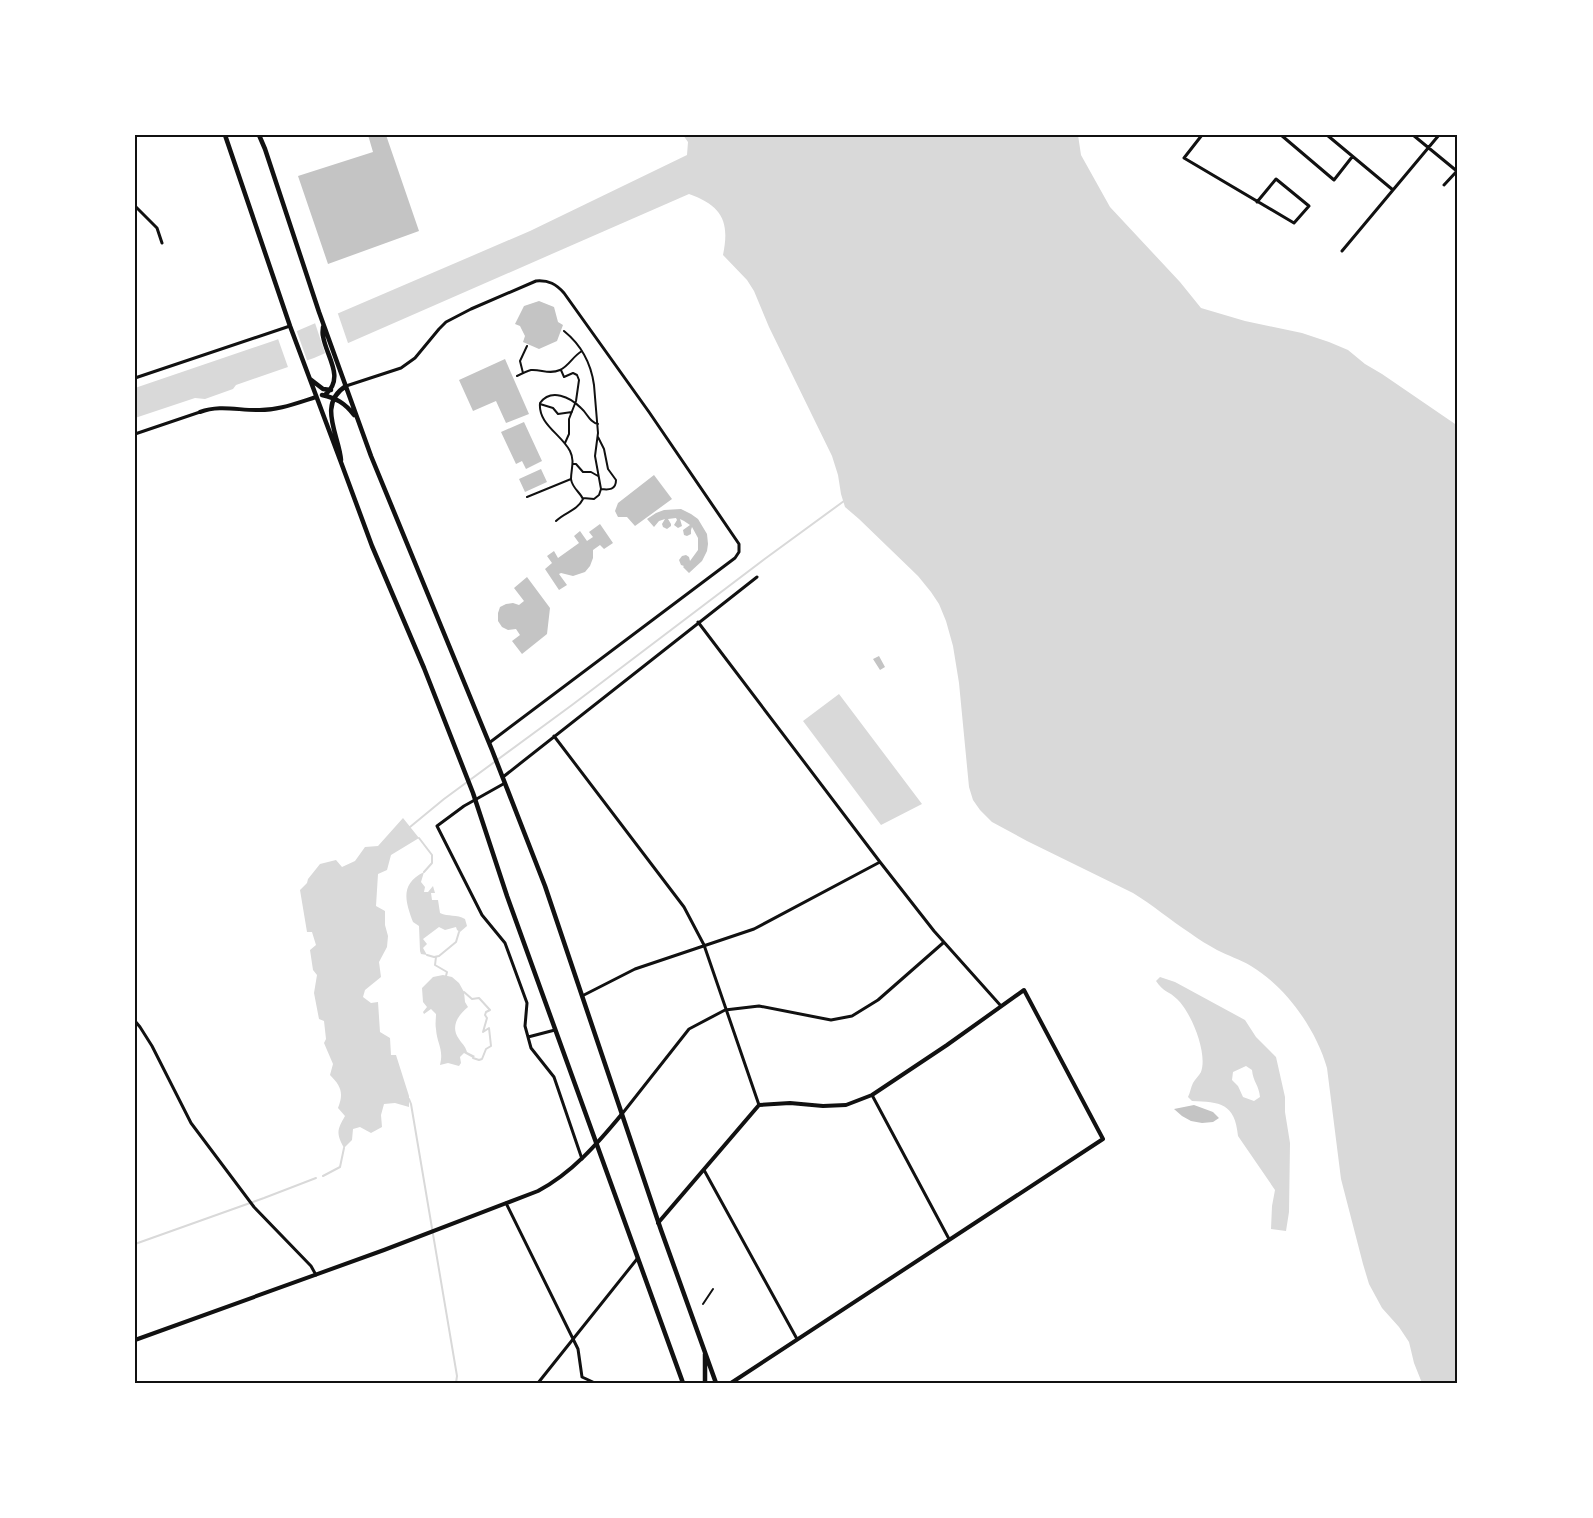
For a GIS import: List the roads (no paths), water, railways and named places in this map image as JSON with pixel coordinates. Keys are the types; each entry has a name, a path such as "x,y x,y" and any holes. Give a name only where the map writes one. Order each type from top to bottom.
{"main road":[{"path":"225,135 304,367 323,394 348,407 358,422"},
{"path":"259,135 322,320 331,354 335,378 323,394"},
{"path":"331,354 346,386 371,456 502,774 545,886 658,1223 716,1383"},
{"path":"309,377 323,388 342,465 372,546 465,771 507,896 682,1383"},
{"path":"323,394 346,386"},
{"path":"342,465 330,415 334,398 346,386"},
{"path":"705,1352 705,1383"}],"street":[{"path":"1202,135 1184,158 1257,202 1294,223 1309,206 1276,180 1257,202"},
{"path":"1281,135 1334,180 1352,157"},
{"path":"1327,135 1393,190"},
{"path":"1413,135 1457,172 1444,185"},
{"path":"1342,251 1438,135"},
{"path":"135,206 157,228 162,243"},
{"path":"346,386 401,368 414,358 439,329 455,316 536,281 557,285 661,430 738,544 739,552 735,558 489,743"},
{"path":"135,378 291,328"},
{"path":"564,331 577,342 593,377 598,424 595,456 601,489 599,495 594,499 583,498"},
{"path":"523,373 520,361 526,346"},
{"path":"517,376 533,370 550,373 561,370 582,351"},
{"path":"561,370 564,377 572,373 579,377 576,403 565,443"},
{"path":"135,434 215,408 265,410 287,406 323,394"},
{"path":"583,498 571,479 573,464 570,451 544,420 540,412 540,404 549,395 557,394 576,403 592,423 598,424"},
{"path":"540,404 553,408 558,414 572,412"},
{"path":"598,437 604,449 608,469 616,480 612,489 601,489"},
{"path":"573,464 576,464 582,472 591,472 598,476"},
{"path":"527,497 571,479"},
{"path":"556,522 564,514 579,506 583,498"},
{"path":"502,774 757,577"},
{"path":"698,622 943,943 1001,1006"},
{"path":"554,736 684,907 704,945 759,1105"},
{"path":"505,783 437,826 482,915 505,943 527,1003 525,1026 531,1048 554,1077 582,1159"},
{"path":"582,996 635,969 754,929 880,862"},
{"path":"135,1340 316,1275 549,1186 597,1144 689,1029 726,1010 759,1005 831,1020 852,1016 878,1000 943,943"},
{"path":"658,1223 759,1105 790,1103 846,1105 872,1095 947,1046 1024,990 1103,1139 731,1383"},
{"path":"135,1022 152,1046 191,1123 254,1207 311,1266 316,1275"},
{"path":"528,1037 555,1030"},
{"path":"872,1095 949,1239"},
{"path":"704,1170 797,1340"},
{"path":"506,1203 578,1349 582,1377 595,1383"},
{"path":"538,1383 637,1258"},
{"path":"703,1304 713,1289"}],"waterway":[{"path":"410,827 444,799 844,501"},
{"path":"419,838 432,855 432,863 424,872"},
{"path":"427,955 439,956 456,942 459,932"},
{"path":"436,957 435,965 447,972 446,976"},
{"path":"464,992 472,999 479,998 490,1010 485,1015 487,1018 483,1032 489,1028 491,1046 486,1049 482,1059 473,1058"},
{"path":"409,1099 457,1376 456,1383"},
{"path":"323,1176 340,1167 344,1148"},
{"path":"135,1244 316,1178"}]}
